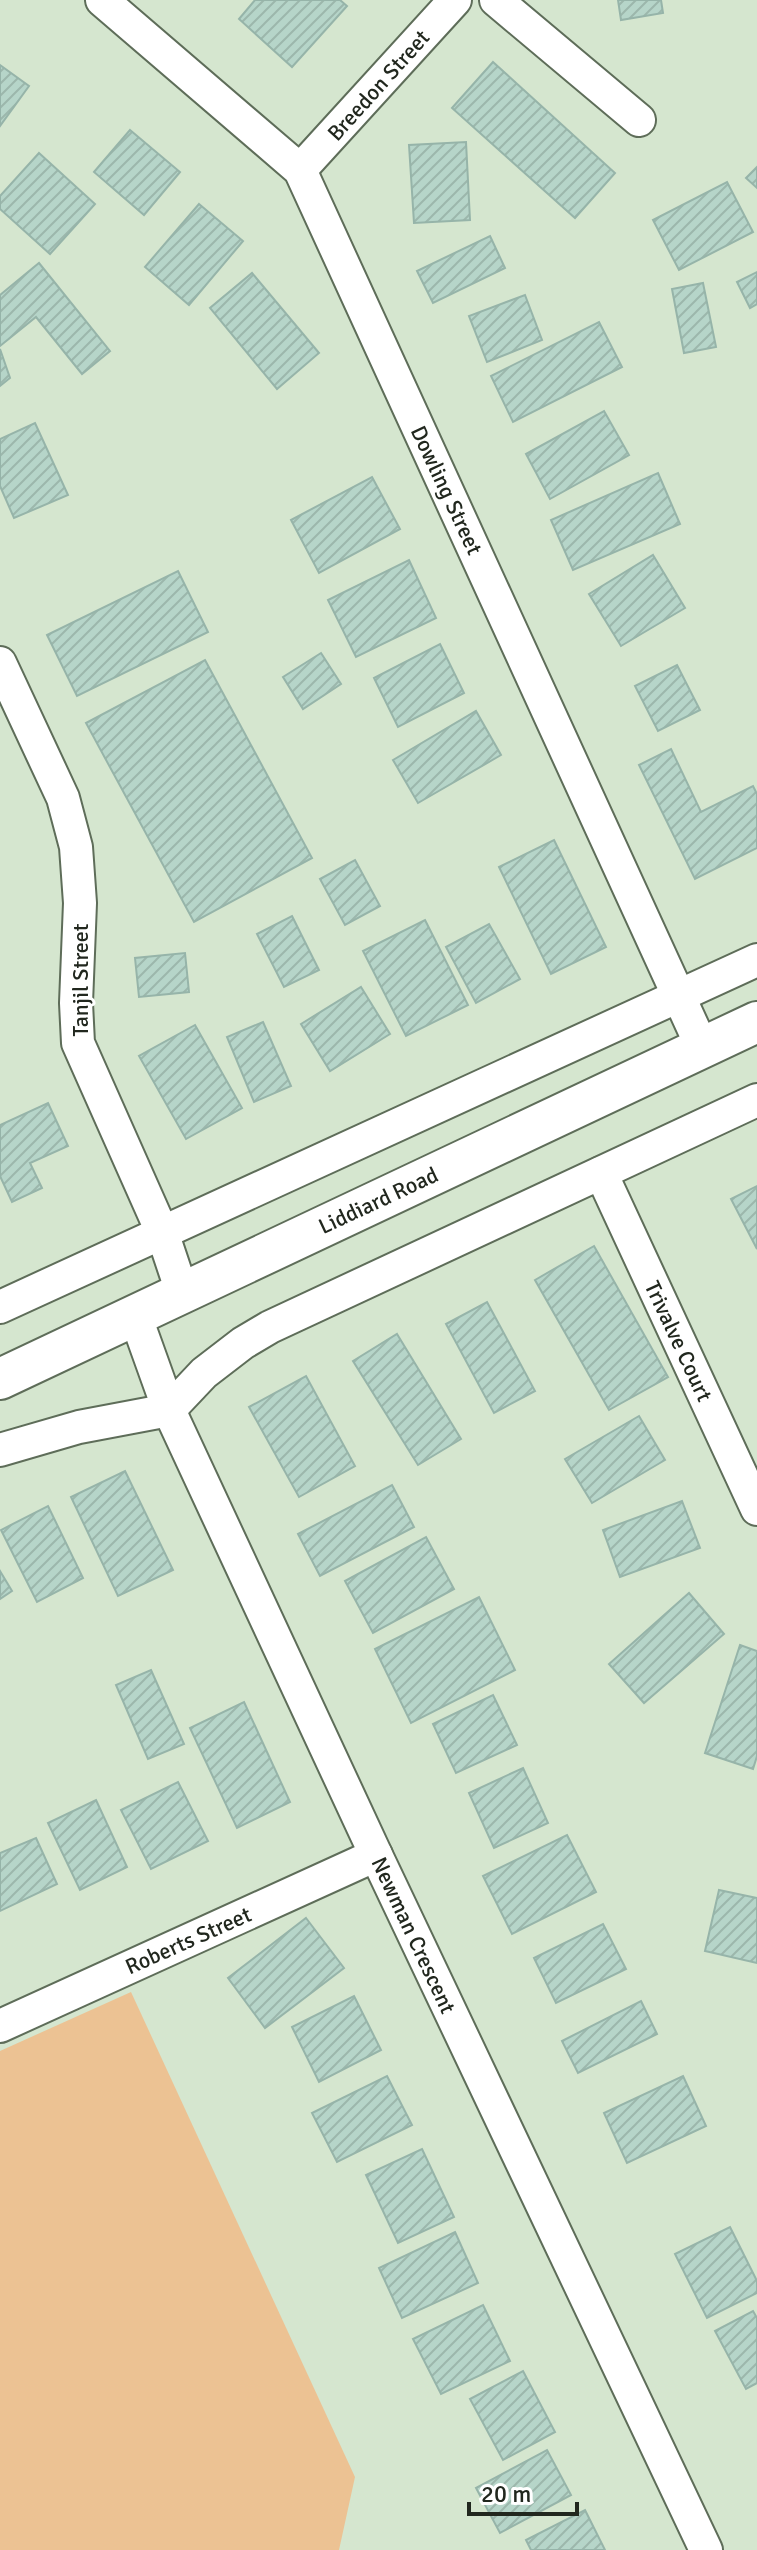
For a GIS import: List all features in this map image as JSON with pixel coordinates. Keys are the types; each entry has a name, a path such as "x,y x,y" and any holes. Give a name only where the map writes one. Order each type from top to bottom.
{"street":[{"name":"Dowling Street","path":"102,0 300,170 702,1047"},
{"name":"Breedon Street","path":"300,170 455,0"},
{"path":"496,0 639,120"},
{"name":"Tanjil Street","path":"1,666 63,798 76,847 80,903 76,1003 78,1043 162,1232 182,1292"},
{"path":"0,1307 757,960"},
{"name":"Liddiard Road","path":"0,1379 757,1022"},
{"path":"0,1450 79,1427 169,1410 204,1373 270,1327 757,1100"},
{"name":"Trivalve Court","path":"601,1173 757,1509"},
{"name":"Newman Crescent","path":"135,1315 169,1410 706,2550"},
{"name":"Roberts Street","path":"0,2026 376,1855"}],"shaded area":[{"path":"131,1992 355,2477 339,2550 0,2550 0,2051"}],"building":[{"path":"255,0 340,0 347,6 292,67 239,19"},
{"path":"618,0 661,0 663,13 621,20"},
{"path":"493,62 615,173 575,218 452,108"},
{"path":"0,65 29,86 0,126"},
{"path":"130,130 180,172 144,215 94,172"},
{"path":"466,142 470,220 414,223 409,145"},
{"path":"39,153 95,204 50,254 0,209 0,196"},
{"path":"757,167 757,188 746,178"},
{"path":"727,182 753,232 679,270 653,220"},
{"path":"199,204 243,241 189,305 145,267"},
{"path":"490,236 505,268 433,303 417,271"},
{"path":"39,263 110,351 82,374 36,317 0,346 0,295"},
{"path":"757,272 757,304 750,308 737,282"},
{"path":"252,273 319,353 277,389 210,308"},
{"path":"703,283 716,347 684,353 672,289"},
{"path":"525,295 542,340 487,362 469,316"},
{"path":"599,322 622,367 513,422 491,376"},
{"path":"0,349 10,378 0,386"},
{"path":"604,411 629,455 550,499 526,454"},
{"path":"35,423 68,495 14,518 0,486 0,439"},
{"path":"658,473 680,524 573,570 551,520"},
{"path":"372,477 400,529 319,573 291,520"},
{"path":"653,555 685,608 621,646 589,594"},
{"path":"409,560 436,618 356,657 328,600"},
{"path":"178,571 208,632 77,696 47,635"},
{"path":"440,644 464,693 398,727 374,678"},
{"path":"321,653 341,684 303,709 283,677"},
{"path":"205,660 312,858 194,922 86,723"},
{"path":"677,665 700,710 658,731 635,686"},
{"path":"476,711 501,755 418,803 393,760"},
{"path":"671,749 701,812 753,786 757,794 757,848 695,879 639,765"},
{"path":"554,840 606,947 551,974 499,867"},
{"path":"355,860 380,906 345,925 320,879"},
{"path":"292,916 319,970 284,987 257,934"},
{"path":"425,920 468,1005 406,1036 363,951"},
{"path":"489,924 520,979 476,1003 446,947"},
{"path":"185,953 189,992 139,997 135,958"},
{"path":"361,987 390,1034 330,1071 301,1024"},
{"path":"263,1022 291,1086 254,1102 227,1037"},
{"path":"195,1025 242,1108 186,1139 139,1056"},
{"path":"48,1103 68,1146 30,1163 42,1188 12,1202 0,1176 0,1125"},
{"path":"757,1186 757,1249 731,1199"},
{"path":"594,1246 668,1377 609,1410 535,1280"},
{"path":"487,1302 535,1391 494,1413 446,1324"},
{"path":"397,1334 461,1439 418,1465 353,1361"},
{"path":"306,1376 355,1466 299,1497 249,1407"},
{"path":"639,1416 665,1460 592,1503 565,1459"},
{"path":"125,1471 173,1570 118,1596 71,1497"},
{"path":"392,1485 414,1527 320,1576 298,1534"},
{"path":"682,1501 700,1548 620,1577 603,1530"},
{"path":"48,1506 83,1578 37,1602 1,1530"},
{"path":"426,1537 454,1589 373,1633 345,1581"},
{"path":"0,1571 12,1591 0,1599"},
{"path":"689,1593 724,1634 644,1703 609,1664"},
{"path":"479,1597 515,1670 411,1723 375,1649"},
{"path":"740,1645 757,1651 757,1756 753,1769 705,1753"},
{"path":"151,1670 184,1744 148,1759 116,1685"},
{"path":"493,1695 517,1745 456,1773 433,1724"},
{"path":"244,1702 290,1802 237,1828 190,1728"},
{"path":"523,1768 548,1823 494,1848 469,1793"},
{"path":"178,1782 208,1841 151,1869 121,1810"},
{"path":"96,1800 127,1867 80,1890 48,1823"},
{"path":"567,1835 596,1892 512,1934 483,1876"},
{"path":"36,1838 57,1884 0,1911 0,1853"},
{"path":"719,1890 757,1898 757,1963 705,1951"},
{"path":"306,1918 344,1968 265,2028 228,1978"},
{"path":"603,1924 626,1969 556,2003 534,1958"},
{"path":"354,1996 381,2050 319,2082 292,2027"},
{"path":"641,2001 657,2034 578,2073 562,2041"},
{"path":"387,2076 412,2125 337,2162 312,2113"},
{"path":"683,2076 706,2126 627,2163 604,2113"},
{"path":"422,2149 454,2217 398,2243 366,2175"},
{"path":"730,2227 757,2281 757,2293 707,2318 675,2254"},
{"path":"455,2232 478,2283 402,2318 379,2268"},
{"path":"483,2305 510,2361 441,2394 413,2339"},
{"path":"753,2311 757,2318 757,2383 746,2389 715,2331"},
{"path":"523,2371 555,2432 503,2460 470,2399"},
{"path":"547,2450 571,2495 500,2533 476,2488"},
{"path":"585,2510 605,2550 531,2550 526,2540"}]}
